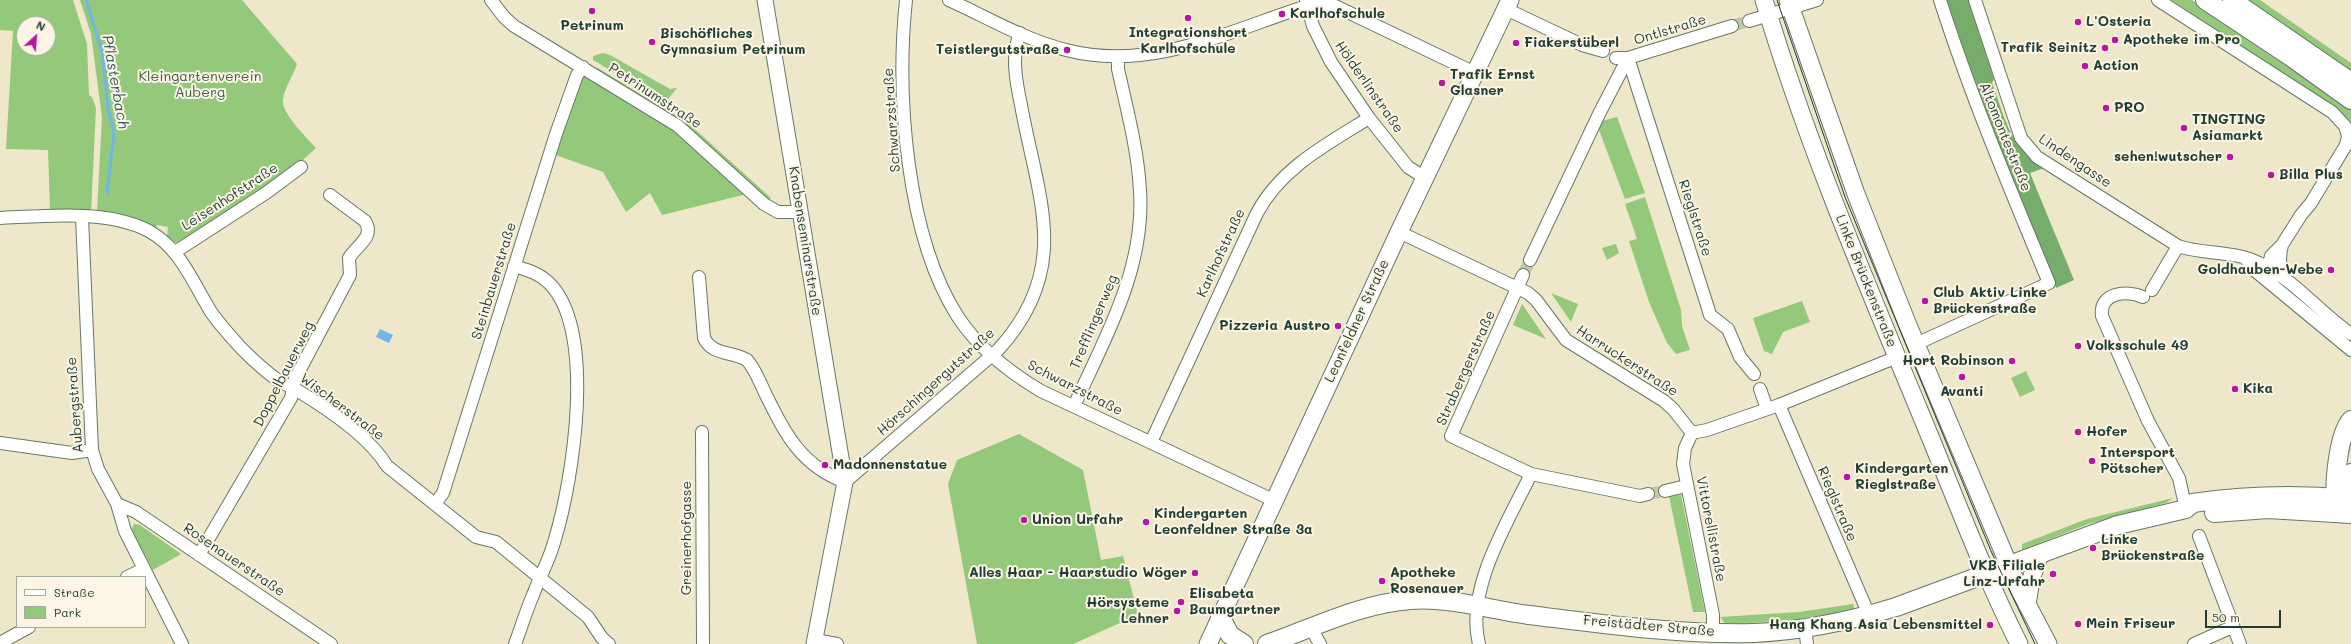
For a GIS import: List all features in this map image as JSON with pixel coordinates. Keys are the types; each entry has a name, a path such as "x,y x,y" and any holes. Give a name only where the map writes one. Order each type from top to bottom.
{"main road":[{"path":"2205,0 2291,57 2351,100"},
{"path":"2232,0 2351,82"},
{"name":"Linke Brückenstraße","path":"1790,4 1856,194 1916,344 2009,566 2048,644"},
{"name":"Leonfeldner Straße","path":"1208,644 1273,500 1508,5"},
{"name":"Linke Brückenstraße","path":"1766,8 1823,174 1986,575 2019,644"},
{"path":"2345,505 2336,476 2343,437 2346,427 2351,420"},
{"path":"2345,505 2351,473"},
{"path":"2186,509 2192,516 2261,509 2345,505"},
{"name":"Freistädter Straße","path":"1267,644 1364,609 1388,603 1412,600 1445,601 1477,607 1570,619 1713,632 1806,636 1986,575 2118,525 2186,509"},
{"path":"2028,605 2031,578 2040,554"},
{"path":"1220,616 1230,635 1244,644"}],"street":[{"name":"Petrinumstraße","path":"491,0 504,17 514,26 678,126 764,204 778,212 800,212"},
{"name":"Knabenseminarstraße","path":"765,0 845,482 814,642 837,644"},
{"name":"Schwarzstraße","path":"906,0 903,24 904,104 911,175 921,223 938,277 959,319 991,356 1021,379 1074,406 1273,500"},
{"path":"949,0 1020,33 1067,50 1118,57 1140,57 1179,49 1307,3 1343,4 1475,73"},
{"path":"1749,21 1766,8 1817,0"},
{"name":"Altomontestraße","path":"1916,344 2049,283 1991,146 1960,62 1940,0"},
{"name":"Lindengasse","path":"1975,0 2021,138 2027,148 2037,157 2178,246 2190,249 2224,252 2258,262 2286,279 2351,334"},
{"path":"2158,0 2332,112 2345,126 2348,136 2346,145 2311,203 2301,215 2282,245 2271,256 2268,268 2272,283"},
{"name":"Hölderlinstraße","path":"1307,3 1313,26 1325,53 1369,118 1410,170 1425,178"},
{"path":"1508,5 1582,45 1603,51"},
{"name":"Ontlstraße","path":"1616,58 1628,58 1732,26"},
{"name":"Hörschingergutstraße","path":"845,482 1003,344 1027,308 1036,289 1044,254 1046,231 1044,211 1017,85 1016,51 1020,33"},
{"name":"Trefflingerweg","path":"1074,406 1125,292 1131,271 1138,230 1141,193 1138,167 1118,69 1118,57"},
{"path":"1530,260 1599,114 1628,58"},
{"name":"Rieglstraße","path":"1628,58 1710,315 1728,329 1740,357 1754,374"},
{"name":"Steinbauerstraße","path":"435,504 443,493 556,134 577,75 583,67"},
{"name":"Karlhofstraße","path":"1151,442 1257,213 1269,192 1300,162 1369,118"},
{"name":"Leisenhofstraße","path":"175,252 266,193 301,168"},
{"name":"Doppelbauerweg","path":"199,555 291,398 295,379 350,275 349,258 368,233 369,227 365,221 330,195"},
{"name":"Wischerstraße","path":"0,218 82,217 136,225 159,238 175,252 212,312 228,333 261,366 279,381 293,388 339,420 377,450 387,466 476,537 496,542 588,617 602,638 609,644"},
{"name":"Aubergstraße","path":"82,217 92,450 98,469 117,504 125,531 182,644"},
{"name":"Harruckerstraße","path":"1399,232 1518,288 1536,300 1566,340 1664,401 1673,409 1692,433"},
{"path":"2282,245 2280,261 2281,270 2286,279"},
{"path":"2178,246 2147,293 2126,292 2116,294 2104,305 2102,316 2148,421 2179,478 2186,509"},
{"path":"2246,259 2253,269 2272,283 2350,349"},
{"path":"514,266 542,276 558,293 570,320 574,344 576,406 571,475 555,541 515,644"},
{"name":"Strabergerstraße","path":"1523,275 1451,436 1531,474"},
{"path":"699,277 704,338 708,345 714,350 747,360 784,430 795,447 825,475 845,482"},
{"path":"1692,433 1707,430 1779,405 1897,357"},
{"path":"1760,389 1767,409"},
{"name":"Rieglstraße","path":"1779,405 1869,615"},
{"name":"Greinerhofgasse","path":"702,432 702,644"},
{"name":"Vittorellistraße","path":"1692,433 1683,457 1686,486 1713,615 1713,632"},
{"path":"0,443 72,453 92,450"},
{"path":"1478,644 1477,607 1479,591 1496,547 1531,474 1640,496 1648,494"},
{"path":"1665,491 1686,486"},
{"name":"Rosenauerstraße","path":"117,504 136,512 331,644"},
{"path":"2199,536 2232,627 2240,644"},
{"path":"130,576 144,569"},
{"path":"2194,644 2232,627"},
{"path":"4,642 28,628"},
{"path":"1311,628 1320,644"}],"green space":[{"path":"0,0 73,0 87,44 89,95 92,97 96,108 91,213 50,210 48,150 6,149 13,31 0,30"},
{"name":"Kleingartenverein Auberg","path":"80,0 242,0 297,64 285,91 283,104 295,125 316,148 291,171 179,242 174,242 167,236 168,227 157,225 156,228 128,217 97,211 102,117 91,34"},
{"path":"1946,0 1968,0 1994,79 1992,83 2005,121 2016,141 2023,150 2044,168 2030,173 2074,280 2056,288 1988,124"},
{"path":"2171,0 2192,0 2245,34 2351,109 2351,122 2340,112 2308,90"},
{"path":"2246,0 2260,0 2351,63 2351,73"},
{"path":"603,53 610,55 670,89 677,88 665,103 593,60 593,56"},
{"path":"596,67 688,123 771,198 768,201 685,126 600,73"},
{"path":"585,76 670,126 747,194 662,215 650,193 626,212 603,172 553,154 582,78"},
{"path":"1617,117 1645,193 1625,199 1599,130 1602,121"},
{"path":"1645,197 1681,310 1682,326 1690,350 1676,354 1667,343 1649,302 1629,241 1637,239 1625,204"},
{"path":"1616,244 1619,253 1607,260 1602,248"},
{"path":"1551,293 1578,304 1571,322"},
{"path":"1802,301 1810,322 1783,332 1772,354 1764,351 1753,318"},
{"path":"1522,304 1546,339 1513,325"},
{"path":"2026,371 2035,390 2020,397 2011,378"},
{"name":"Union Urfahr","path":"1019,434 1083,470 1101,560 1123,556 1138,615 1073,644 977,644 948,484 957,460"},
{"path":"1681,495 1705,612 1693,612 1669,496"},
{"path":"2173,498 2166,503 2088,524 2022,550 2022,544 2087,519"},
{"path":"134,524 140,525 181,554 153,570 133,533 132,528"},
{"path":"1853,604 1855,610 1798,619 1726,625 1720,617 1799,612"}],"water":[{"path":"380,329 393,335 389,343 376,337"}],"waterway":[{"name":"Pflasterbach","path":"86,0 102,51 108,108 114,133 107,193"}],"tunnel":[{"path":"1732,26 1749,21"},
{"path":"1523,275 1530,260"},
{"path":"1648,494 1665,491"}],"tram line":[{"path":"1777,0 1845,197 1991,551 2035,644"}],"place":[{"name":"Petrinum","path":"592,11"},
{"name":"Karlhofschule","path":"1282,14"},
{"name":"Integrationshort Karlhofschule","path":"1188,18"},
{"name":"L'Osteria","path":"2078,22"},
{"name":"Apotheke im Pro","path":"2115,40"},
{"name":"Bischöfliches Gymnasium Petrinum","path":"652,42"},
{"name":"Fiakerstüberl","path":"1516,43"},
{"name":"Trafik Seinitz","path":"2105,48"},
{"name":"Teistlergutstraße","path":"1067,50"},
{"name":"Action","path":"2085,66"},
{"name":"Trafik Ernst Glasner","path":"1442,83"},
{"name":"PRO","path":"2106,108"},
{"name":"TINGTING Asiamarkt","path":"2184,128"},
{"name":"sehen!wutscher","path":"2230,157"},
{"name":"Billa Plus","path":"2271,175"},
{"name":"Goldhauben-Webe","path":"2331,270"},
{"name":"Club Aktiv Linke Brückenstraße","path":"1925,301"},
{"name":"Pizzeria Austro","path":"1338,326"},
{"name":"Volksschule 49","path":"2078,346"},
{"name":"Hort Robinson","path":"2012,361"},
{"name":"Avanti","path":"1962,377"},
{"name":"Kika","path":"2235,389"},
{"name":"Hofer","path":"2078,432"},
{"name":"Intersport Pötscher","path":"2092,461"},
{"name":"Madonnenstatue","path":"825,465"},
{"name":"Kindergarten Rieglstraße","path":"1847,477"},
{"name":"Union Urfahr","path":"1024,520"},
{"name":"Kindergarten Leonfeldner Straße 3a","path":"1146,522"},
{"name":"Linke Brückenstraße","path":"2093,548"},
{"name":"Alles Haar - Haarstudio Wöger","path":"1195,573"},
{"name":"VKB Filiale Linz-Urfahr","path":"2053,574"},
{"name":"Apotheke Rosenauer","path":"1382,581"},
{"name":"Elisabeta Baumgartner","path":"1181,602"},
{"name":"Hörsysteme Lehner","path":"1177,611"},
{"name":"Mein Friseur","path":"2078,624"},
{"name":"Hang Khang Asia Lebensmittel","path":"1990,625"}]}
